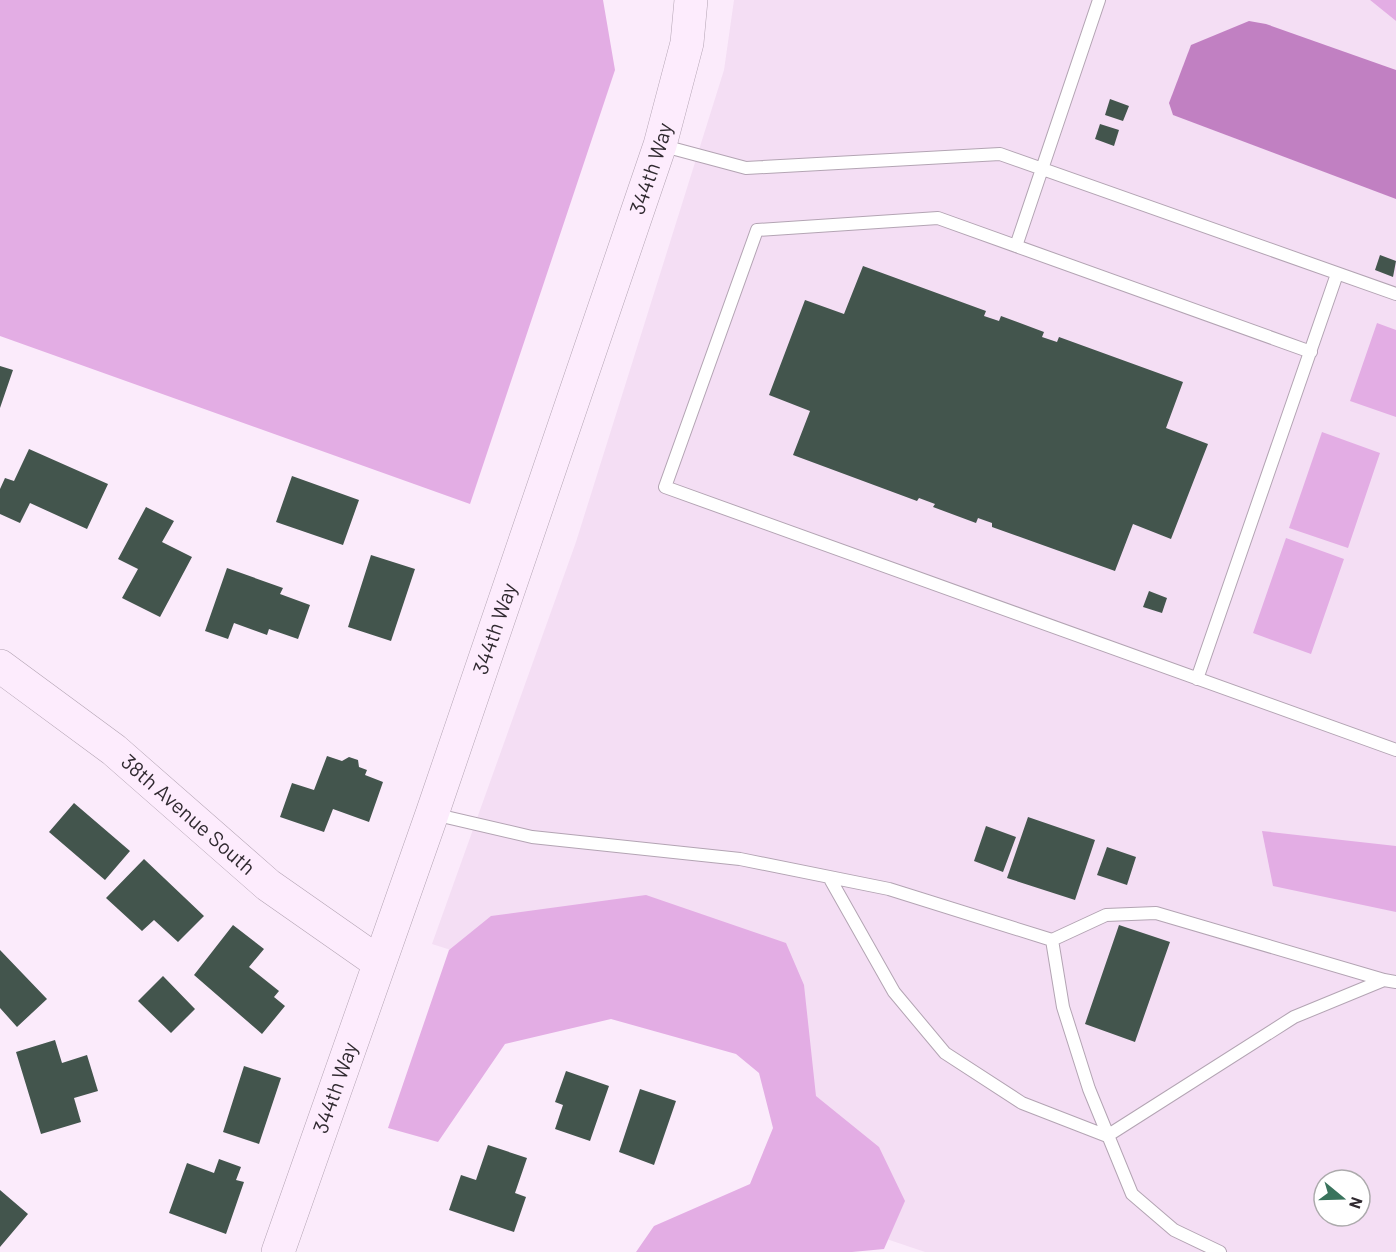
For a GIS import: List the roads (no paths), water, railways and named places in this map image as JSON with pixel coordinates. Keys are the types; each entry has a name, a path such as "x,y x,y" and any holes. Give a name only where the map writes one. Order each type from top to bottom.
{"street":[{"name":"344th Way","path":"278,1252 378,962 432,814 660,145 687,43 691,0"},
{"name":"38th Avenue South","path":"0,666 114,750 268,885 378,962"}],"lane":[{"path":"1016,246 1099,0"},
{"path":"660,145 746,168 1000,154 1396,294"},
{"path":"1311,352 938,218 758,230 665,487 1396,750"},
{"path":"1197,679 1337,273"},
{"path":"432,814 532,837 740,859 829,877 888,889 958,908 1052,940 1106,915 1156,913 1390,981"},
{"path":"829,877 894,992 945,1053 1022,1103 1107,1136"},
{"path":"1052,940 1063,1007 1089,1089 1132,1194 1174,1230 1220,1252"},
{"path":"1107,1136 1294,1017 1390,981"}]}
